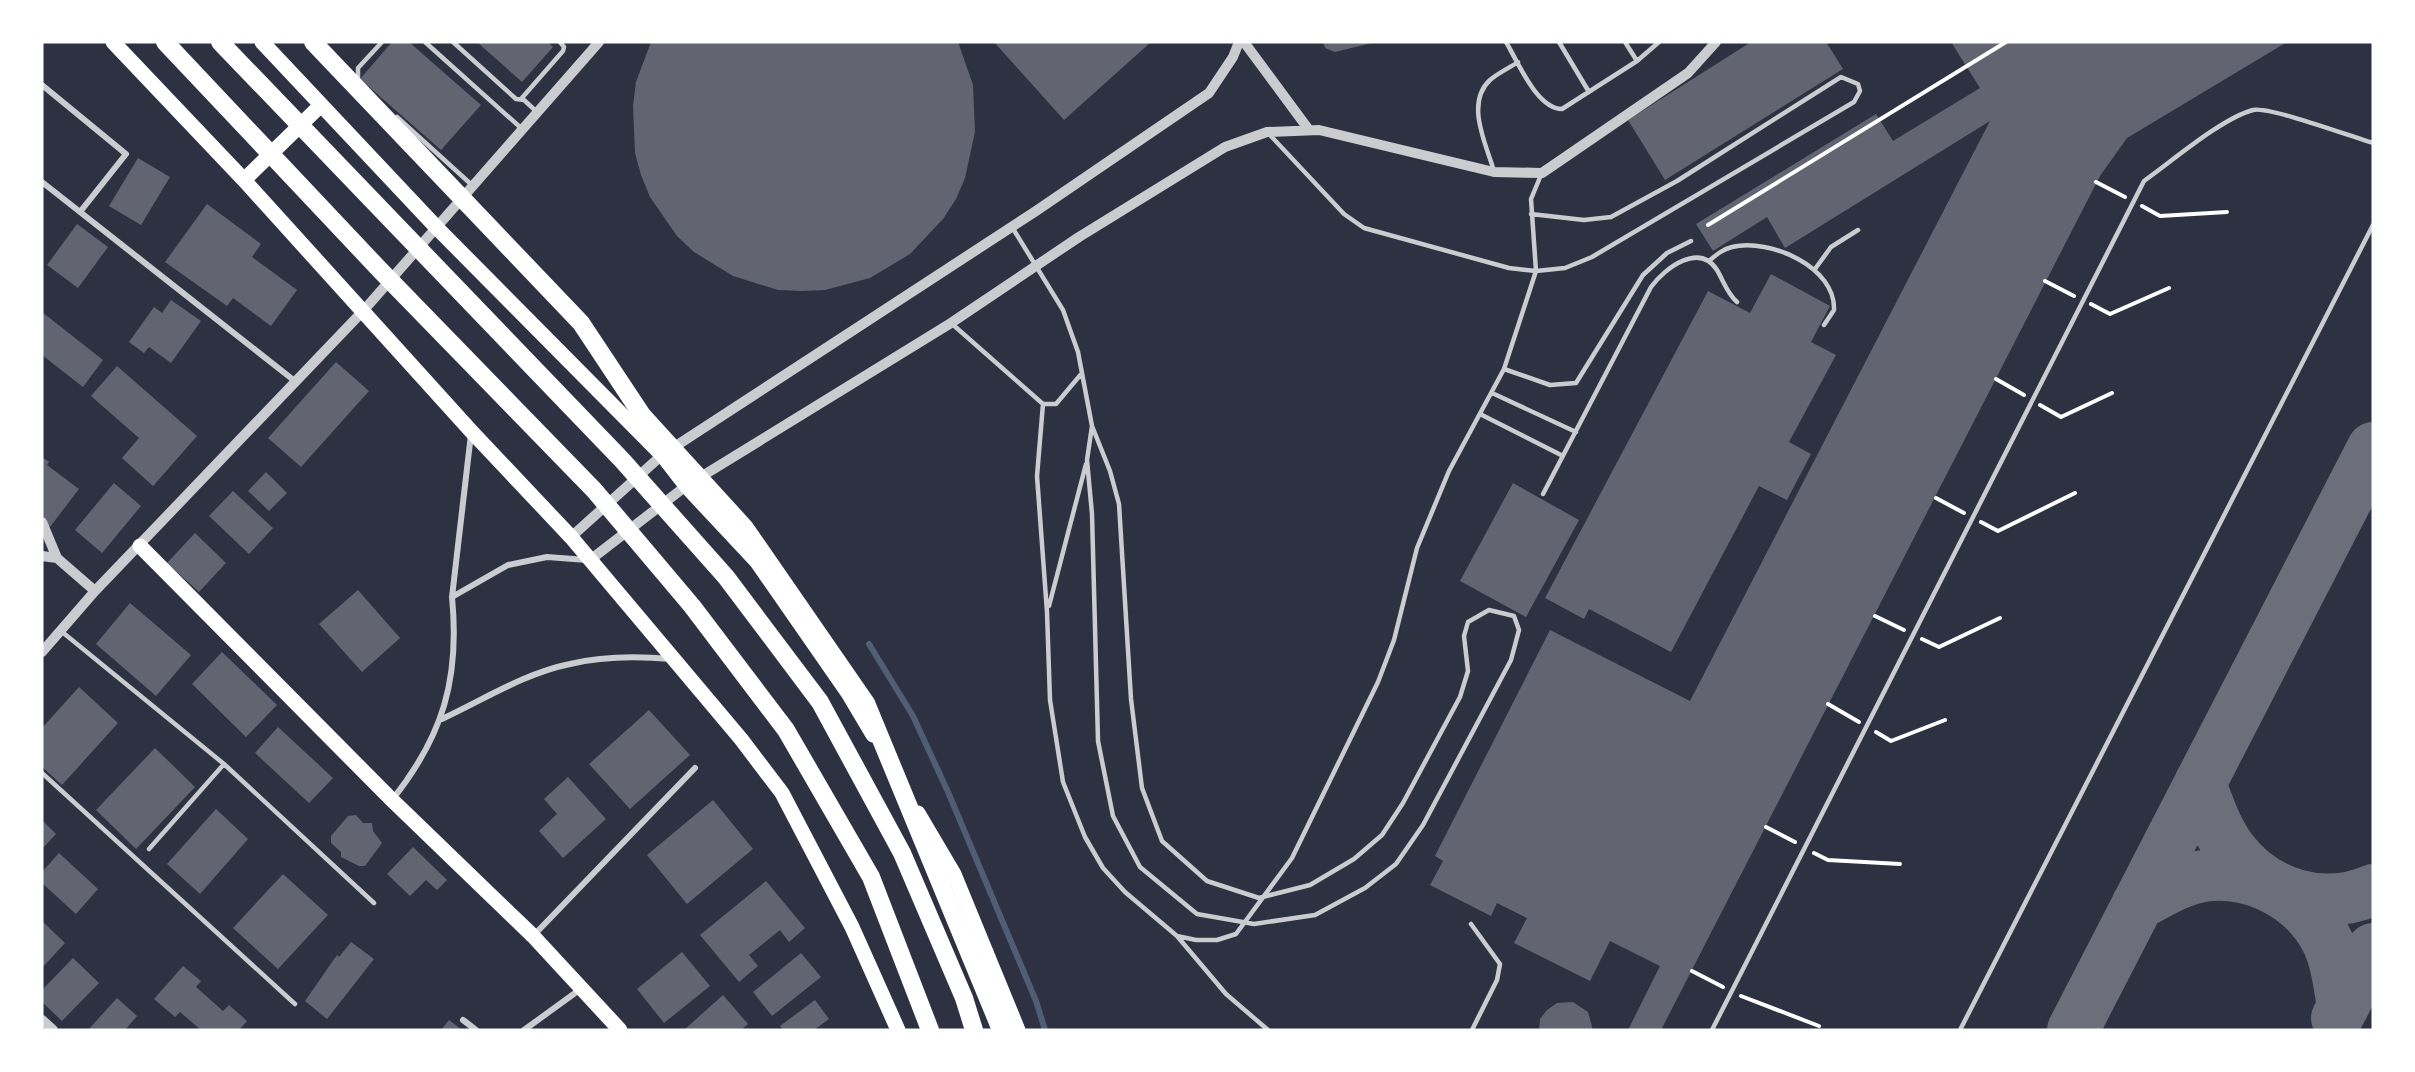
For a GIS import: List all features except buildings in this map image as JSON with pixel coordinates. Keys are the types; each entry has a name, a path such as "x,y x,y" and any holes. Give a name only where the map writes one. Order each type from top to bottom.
{"highway":[{"path":"165,42 372,262 594,490 692,606 786,730 872,877 930,1030"},
{"path":"220,42 622,460 726,577 826,712 902,853 963,998 974,1030"},
{"path":"313,42 581,323 642,416 745,528 866,703 1001,1030"}],"main road":[{"path":"113,42 244,180 364,310 471,431 572,537 672,660 741,739 782,793 852,927 898,1030"},
{"path":"262,42 438,229 662,455 686,486 757,562 848,693 954,874 1018,1030"},
{"path":"244,180 320,106"},
{"path":"140,546 392,800 533,936 620,1030"}],"street":[{"path":"42,652 95,591 296,383 438,229 599,42"},
{"path":"572,537 662,455 1012,227 1209,93 1233,57 1239,42"},
{"path":"1244,42 1309,130"},
{"path":"452,597 508,566 547,557 590,560 686,486 951,323 1079,237 1225,147 1267,132 1319,130 1494,172 1542,173 1689,73 1716,42"},
{"path":"42,85 126,154 80,212"},
{"path":"42,182 296,383"},
{"path":"392,800 417,769 442,719 453,668 452,597 471,431"},
{"path":"42,522 57,558 95,591"},
{"path":"42,555 57,558"},
{"path":"442,719 508,686 569,664 641,657 672,660"},
{"path":"533,936 695,768"},
{"path":"524,1030 582,988"},
{"path":"42,1020 53,1030"},
{"path":"463,1020 476,1030"}],"lane":[{"path":"382,42 358,68 357,75 358,82 384,106"},
{"path":"425,42 523,130"},
{"path":"453,42 516,99 521,99 538,112"},
{"path":"521,99 562,51 564,47 561,42"},
{"path":"1506,42 1545,105 1562,109 1637,61 1659,42"},
{"path":"1559,42 1589,92"},
{"path":"1625,42 1637,61"},
{"path":"1494,172 1478,117 1479,102 1490,80 1518,62"},
{"path":"1267,132 1344,214 1364,228 1509,268 1536,272 1565,267 1592,257 1854,102 1860,91 1858,84 1841,77 1677,181 1611,217 1584,220 1531,214"},
{"path":"1712,1030 2144,181 2223,125 2254,110 2294,118 2373,143"},
{"path":"393,114 474,187"},
{"path":"1178,936 1196,940 1217,940 1236,934 1292,858 1378,682 1394,640 1417,548 1449,471 1504,369 1536,272 1531,199 1542,173"},
{"path":"1960,1030 2373,225"},
{"path":"1012,227 1063,310 1082,373 1092,426 1110,471 1119,504 1131,699 1142,789 1162,841 1207,881 1259,897 1310,885 1354,859 1382,835 1403,803 1460,697 1467,671 1464,636 1468,622 1489,610 1514,616 1519,630 1511,660 1423,825 1396,864 1365,888 1315,915 1254,924 1197,914 1140,867 1113,816 1098,741 1092,514 1087,460"},
{"path":"1815,270 1831,247 1858,230"},
{"path":"1504,369 1550,385 1576,383 1643,275 1667,254 1691,241"},
{"path":"1709,261 1720,251 1743,246 1786,253 1815,270 1831,288 1834,310 1824,325"},
{"path":"1543,494 1657,278 1674,263 1699,258 1709,261 1717,270 1731,297 1737,302"},
{"path":"951,323 1043,404 1056,404 1082,373"},
{"path":"1492,393 1576,432"},
{"path":"1043,404 1037,476 1053,734 1063,782 1080,826 1103,868 1125,892 1178,936 1226,994 1268,1030"},
{"path":"1480,414 1563,456"},
{"path":"1047,612 1087,460 1092,426"},
{"path":"61,631 224,764 374,903"},
{"path":"149,849 224,764"},
{"path":"42,772 294,1004"},
{"path":"1471,924 1500,964 1497,980 1472,1030"}],"path":[{"path":"1708,225 2006,42"},
{"path":"2096,182 2128,199"},
{"path":"2139,205 2160,216 2227,212"},
{"path":"2045,281 2110,314 2169,288"},
{"path":"1996,379 2061,417 2112,393"},
{"path":"1977,520 1998,531 2075,493"},
{"path":"1935,498 1967,514"},
{"path":"1875,616 1907,632"},
{"path":"1917,637 1939,647 2000,618"},
{"path":"1828,704 1864,725"},
{"path":"1873,731 1891,741 1945,720"},
{"path":"1766,827 1797,843"},
{"path":"1807,849 1828,860 1900,864"},
{"path":"1692,971 1755,1003 1819,1026"}],"waterway":[{"path":"869,644 913,716 948,792 1036,1001 1045,1030"}],"taxiway":[{"path":"2073,1030 2373,448"},
{"path":"2200,783 2213,818 2227,844 2245,866 2261,878 2278,888 2315,899 2354,896 2373,890"},
{"path":"2137,905 2180,882 2209,875 2231,875 2273,888 2293,900 2323,933 2334,959 2343,1007"},
{"path":"2337,1018 2373,949"}]}
